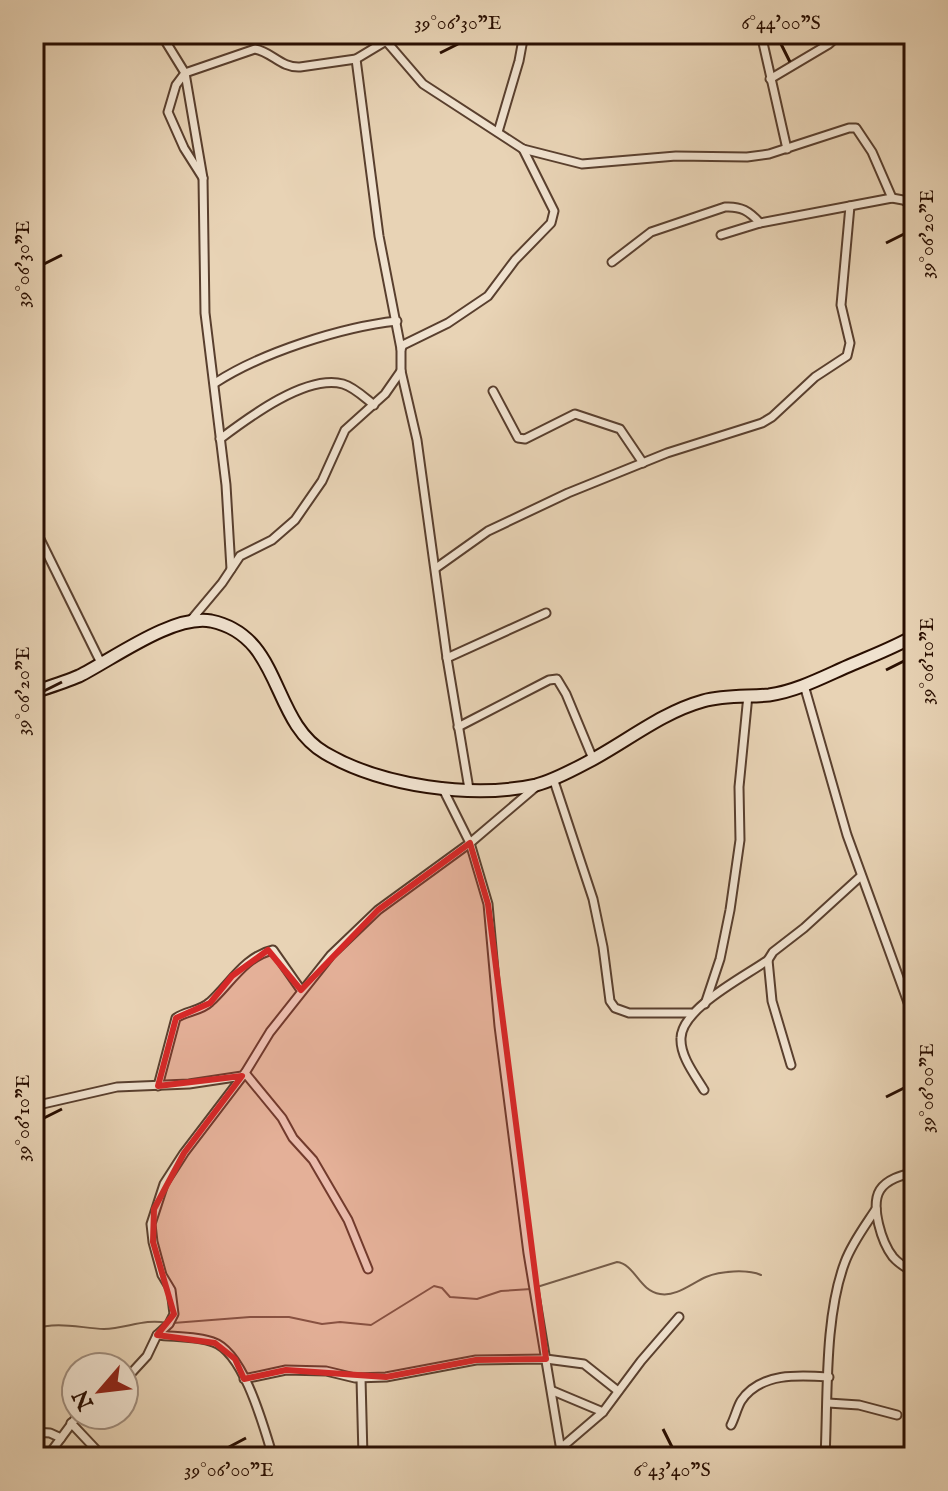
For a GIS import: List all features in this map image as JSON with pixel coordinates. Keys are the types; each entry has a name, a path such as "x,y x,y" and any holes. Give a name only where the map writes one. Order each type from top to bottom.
{"street":[{"path":"161,34 185,73 203,178 205,313 215,383 231,569"},
{"path":"498,132 524,34"},
{"path":"761,34 787,149"},
{"path":"770,79 829,44 840,34"},
{"path":"203,178 184,148 168,112 176,85 185,73 255,49 264,51 291,68 356,59 385,38 423,84 523,149 582,164 676,156 747,157 787,149 856,128 872,152 892,198"},
{"path":"356,59 379,236 397,321 401,371 417,440 447,658 469,789"},
{"path":"401,349 488,296 515,260 551,223 554,211 523,149"},
{"path":"721,235 760,223 892,198 914,206"},
{"path":"436,568 488,531 568,493 643,463 762,423 815,377 847,356 850,343 841,305 850,206"},
{"path":"612,262 651,232 725,207 746,209 760,223"},
{"path":"215,383 237,369 294,347 373,324 397,321"},
{"path":"34,692 78,676 191,620 240,556 272,540 295,520 322,481 345,430 385,394 401,371"},
{"path":"220,439 273,403 304,389 330,383 343,384 374,405"},
{"path":"493,391 518,438 525,439 575,414 620,429 643,463"},
{"path":"34,527 101,663"},
{"path":"447,658 546,613"},
{"path":"191,620 210,621 230,628 254,645 295,723 323,752 367,773 403,782 469,789 493,790 540,784"},
{"path":"140,1364 174,1314 171,1290 162,1275 151,1224 164,1184 301,990 331,955 378,910 470,843 540,784 593,759 633,733 704,701 767,695 804,685 914,636"},
{"path":"458,727 549,680 557,679 562,684 593,759"},
{"path":"804,685 861,876 914,1019"},
{"path":"705,1004 720,959 740,840 739,787 748,695"},
{"path":"553,778 593,899 610,1001 622,1012 691,1013"},
{"path":"442,787 470,843 488,904 499,1026 528,1253 562,1457"},
{"path":"704,1090 682,1048 684,1024 691,1013 768,960 773,952 861,876"},
{"path":"158,1086 176,1018 210,1003 246,964 273,950 301,990"},
{"path":"768,960 772,1001 791,1065"},
{"path":"34,1106 117,1087 189,1084 243,1074"},
{"path":"243,1074 282,1118 293,1138 313,1160 348,1220 368,1269"},
{"path":"825,1457 834,1302 839,1280 851,1248 876,1209 880,1190 898,1176 914,1172"},
{"path":"876,1209 890,1253 914,1272"},
{"path":"561,1448 603,1412 679,1317"},
{"path":"157,1335 215,1343 225,1348 235,1359 244,1379 273,1457"},
{"path":"244,1379 286,1370 326,1371 361,1378 386,1377 476,1360 546,1359 584,1364 618,1391"},
{"path":"731,1425 741,1401 765,1383 793,1375 829,1377"},
{"path":"361,1378 363,1457"},
{"path":"553,1391 603,1412"},
{"path":"828,1403 859,1405 897,1415"},
{"path":"47,1457 66,1431"},
{"path":"79,1431 103,1457"},
{"path":"34,1432 50,1433 61,1438"}],"highlighted area":[{"path":"470,843 488,904 546,1359 476,1360 386,1377 286,1370 244,1379 235,1359 215,1343 157,1335 174,1314 153,1242 154,1209 184,1153 242,1076 158,1086 176,1018 210,1003 232,976 268,950 301,990 378,910"}],"waterway":[{"path":"537,1287 617,1262 628,1267 647,1288 660,1294 678,1292 719,1273 741,1271 761,1275"},
{"path":"173,1323 289,1317 322,1324 371,1325 434,1286 442,1288 450,1297 477,1299 501,1291 531,1289"},
{"path":"34,1329 60,1325 104,1329 151,1322 167,1323"}]}
